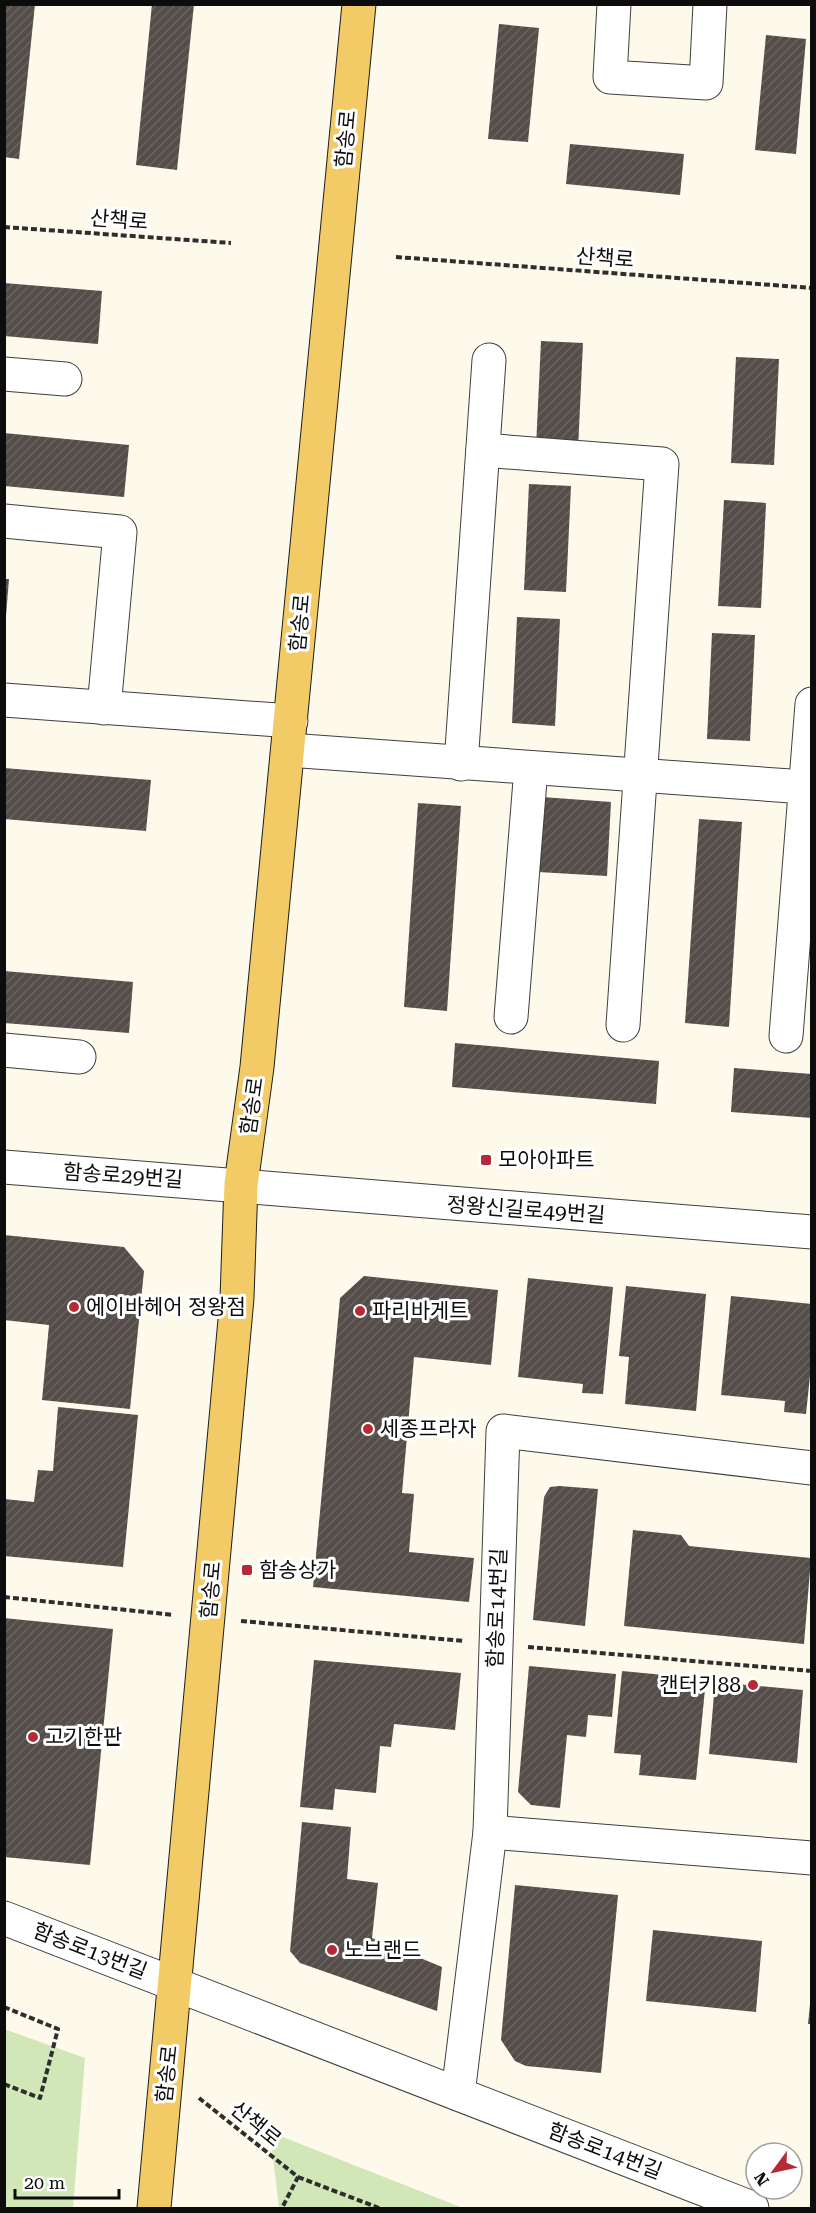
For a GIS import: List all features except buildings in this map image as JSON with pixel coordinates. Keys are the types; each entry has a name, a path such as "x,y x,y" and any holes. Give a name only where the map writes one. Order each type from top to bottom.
{"main road":[{"name":"함송로","path":"154,2208 237,1298 241,1184 257,1066 290,736 359,4"}],"street":[{"path":"614,4 609,77 706,83 710,4"},
{"path":"460,764 489,360"},
{"path":"4,374 65,379"},
{"path":"483,450 662,464 622,1025"},
{"path":"4,521 120,532 104,708"},
{"path":"4,700 104,708 460,764 640,776 808,792"},
{"path":"786,1036 808,792 812,704"},
{"path":"510,1017 531,768"},
{"path":"4,1050 79,1057"},
{"name":"함송로29번길","path":"4,1167 241,1184"},
{"name":"정왕신길로49번길","path":"241,1184 376,1198 812,1232"},
{"name":"함송로14번길","path":"458,2094 490,1832 503,1431 812,1468"},
{"path":"490,1832 812,1858"},
{"name":"함송로13번길","path":"4,1918 176,1984"},
{"name":"함송로14번길","path":"176,1984 752,2208"}],"path":[{"name":"산책로","path":"4,227 231,243"},
{"name":"산책로","path":"396,257 812,288"},
{"path":"4,1598 209,1618"},
{"path":"4,2007 58,2030 40,2098 4,2084"},
{"name":"산책로","path":"167,2072 298,2177 379,2208"},
{"path":"282,2208 298,2177"}],"green space":[{"path":"4,2029 85,2058 73,2208 5,2208"},
{"path":"270,2132 463,2208 279,2208"}],"place":[{"name":"모아아파트","path":"486,1160"},
{"name":"에이바헤어 정왕점","path":"74,1307"},
{"name":"파리바게트","path":"360,1311"},
{"name":"세종프라자","path":"368,1429"},
{"name":"함송상가","path":"247,1570"},
{"name":"캔터키88","path":"753,1685"},
{"name":"고기한판","path":"33,1737"},
{"name":"노브랜드","path":"332,1950"}]}
